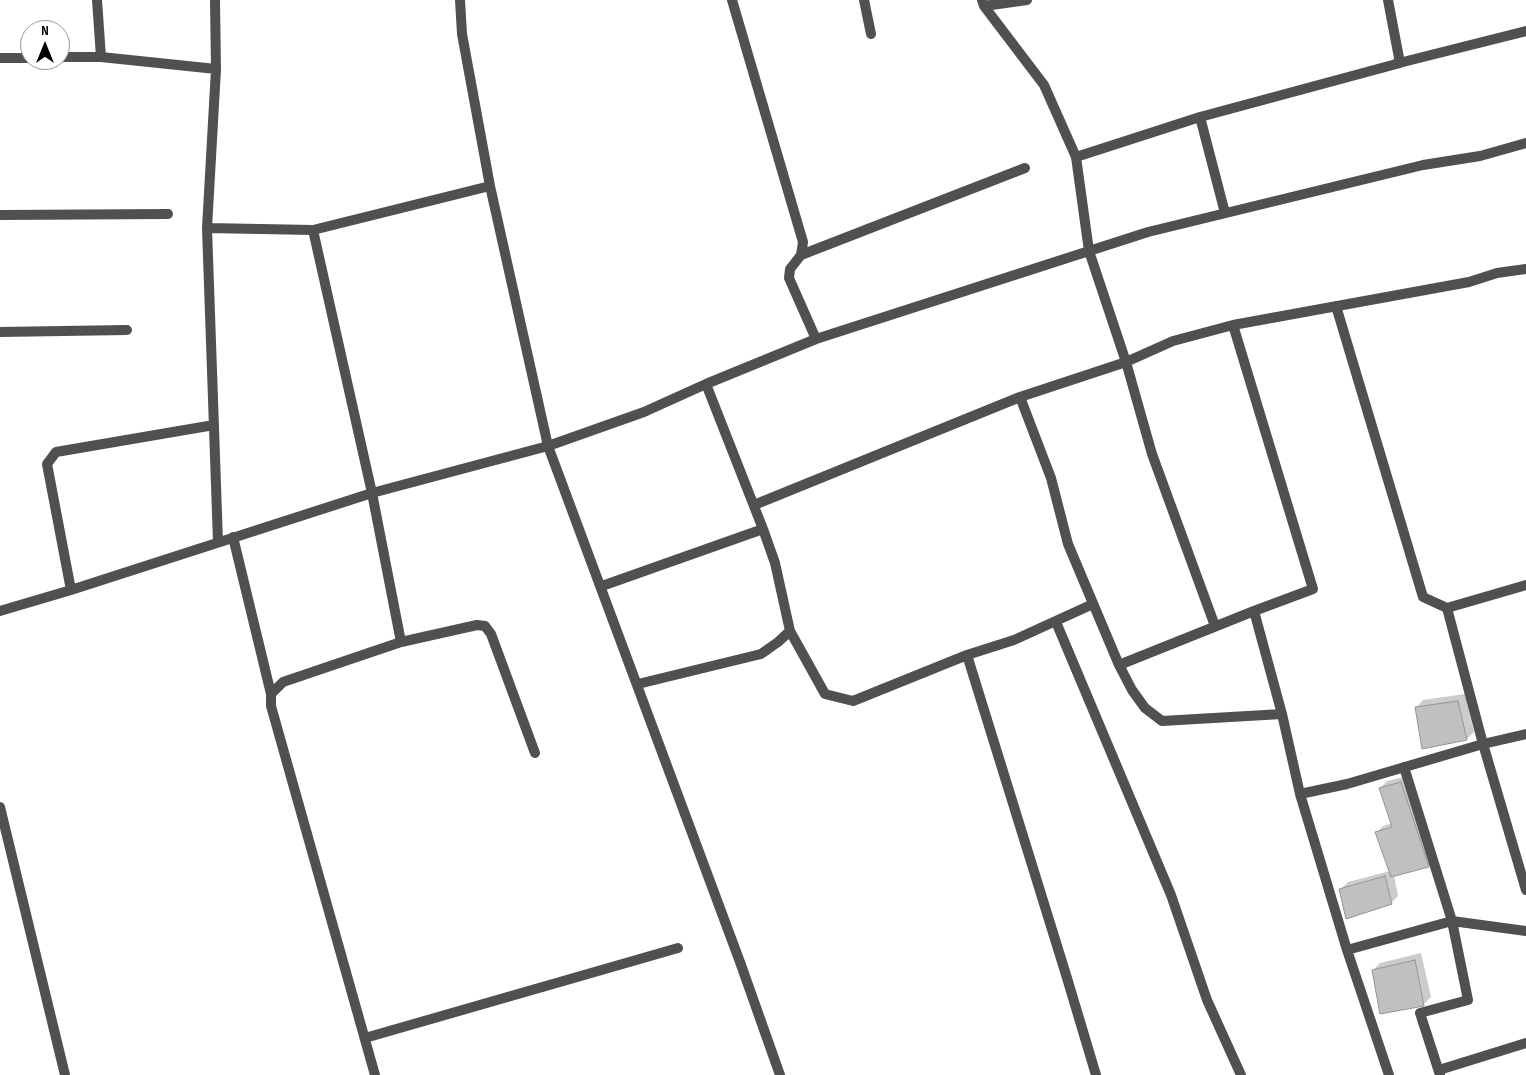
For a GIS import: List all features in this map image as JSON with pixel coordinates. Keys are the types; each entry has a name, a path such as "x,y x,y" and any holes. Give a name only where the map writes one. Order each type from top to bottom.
{"street":[{"path":"97,0 101,57"},
{"path":"214,0 216,69 207,228 218,542"},
{"path":"460,0 462,34 490,186 548,446 602,586 780,1075"},
{"path":"732,0 803,242 801,255 790,269 788,278 816,339"},
{"path":"864,0 871,34"},
{"path":"983,3 1027,0"},
{"path":"1388,0 1400,63 1395,64"},
{"path":"983,3 1044,86 1076,157 1089,251 1126,362 1152,454 1215,626"},
{"path":"1076,157 1200,117 1395,64 1526,31"},
{"path":"70,57 101,57 216,69"},
{"path":"0,58 20,58"},
{"path":"1200,117 1225,213"},
{"path":"0,611 71,590 372,492 548,446 644,412 706,384 816,339 1148,232 1423,165 1480,156 1526,143"},
{"path":"801,255 1025,168"},
{"path":"207,228 313,230 490,186"},
{"path":"0,215 168,214"},
{"path":"313,230 372,492 401,642"},
{"path":"754,505 1020,397 1126,362 1173,341 1233,325 1469,282 1498,273 1526,269"},
{"path":"1336,306 1423,597 1446,608 1526,585"},
{"path":"1119,665 1313,589 1233,325"},
{"path":"0,332 127,330"},
{"path":"706,384 775,563 790,631 825,694 852,701 967,655 1014,640 1093,604"},
{"path":"1020,397 1051,478 1068,544 1119,665 1132,690 1145,708 1162,721 1282,714"},
{"path":"71,590 47,464 56,452 214,424"},
{"path":"602,586 763,529"},
{"path":"233,537 271,694 271,706 375,1075"},
{"path":"1446,608 1483,744 1526,890"},
{"path":"1254,611 1282,714 1300,794 1347,950 1389,1075"},
{"path":"1056,622 1171,895 1207,1000 1241,1075"},
{"path":"271,694 282,682 401,642 477,625 485,626 491,634 535,753"},
{"path":"638,684 761,654 790,631"},
{"path":"967,655 1096,1075"},
{"path":"1300,794 1347,784 1483,744 1526,734"},
{"path":"1404,767 1452,921 1468,1000 1420,1013 1440,1073 1526,1043"},
{"path":"0,807 66,1075"},
{"path":"1347,950 1452,921 1526,930"},
{"path":"365,1038 678,948"}],"building":[{"path":"1458,701 1467,740 1422,749 1415,707"},
{"path":"1401,782 1429,867 1391,877 1375,832 1392,827 1379,788"},
{"path":"1385,876 1392,904 1346,919 1339,889"},
{"path":"1415,960 1424,1006 1380,1014 1372,970"}]}
